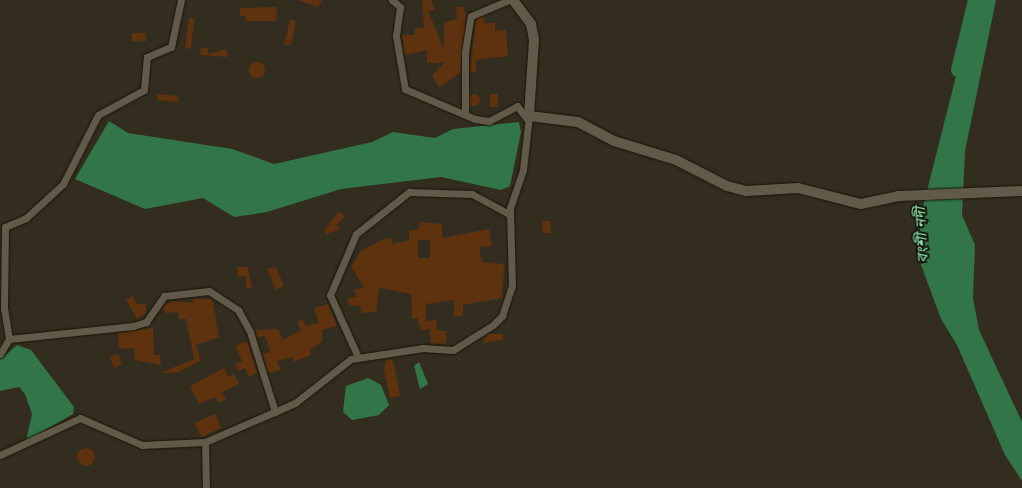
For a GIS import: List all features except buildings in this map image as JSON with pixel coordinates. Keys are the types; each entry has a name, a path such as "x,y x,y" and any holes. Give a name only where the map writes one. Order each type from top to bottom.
{"street":[{"path":"0,354 9,339 2,297 5,227 26,218 63,184 98,115 144,90 147,57 171,47 182,0"},
{"path":"392,0 400,7 396,36 405,89 433,105 465,112 489,121 517,106 528,117 578,122 614,141 676,160 727,186 746,191 798,188 861,204 898,196 999,194 1022,190"},
{"path":"465,112 465,52 471,16 509,0"},
{"path":"0,455 80,418 142,445 205,442 275,412 358,357 423,348 453,350 493,325 502,316 512,286 509,214 523,170 534,40 531,24 514,0"},
{"path":"358,357 330,295 356,234 409,192 453,190 472,194 509,214"},
{"path":"9,339 133,326 146,322 164,296 209,291 238,310 250,332 275,412"},
{"path":"205,442 206,488"}],"water":[{"path":"972,0 996,0 965,151 962,215 975,245 973,298 979,330 1022,422 1022,481 1005,455 957,345 941,319 920,262 918,226 968,29"},
{"path":"109,121 128,133 232,149 274,164 372,142 393,132 435,138 453,129 519,122 521,132 510,186 501,190 441,177 341,189 267,212 234,217 203,198 145,209 75,179"},
{"path":"17,345 31,350 74,407 73,414 26,441 32,414 25,394 19,387 0,391 0,360"},
{"path":"419,362 428,384 420,389 414,366"},
{"path":"368,378 381,385 389,405 379,415 352,420 343,412 346,386"}],"waterway":[{"name":"বংশী নদী","path":"958,70 975,0"}]}
